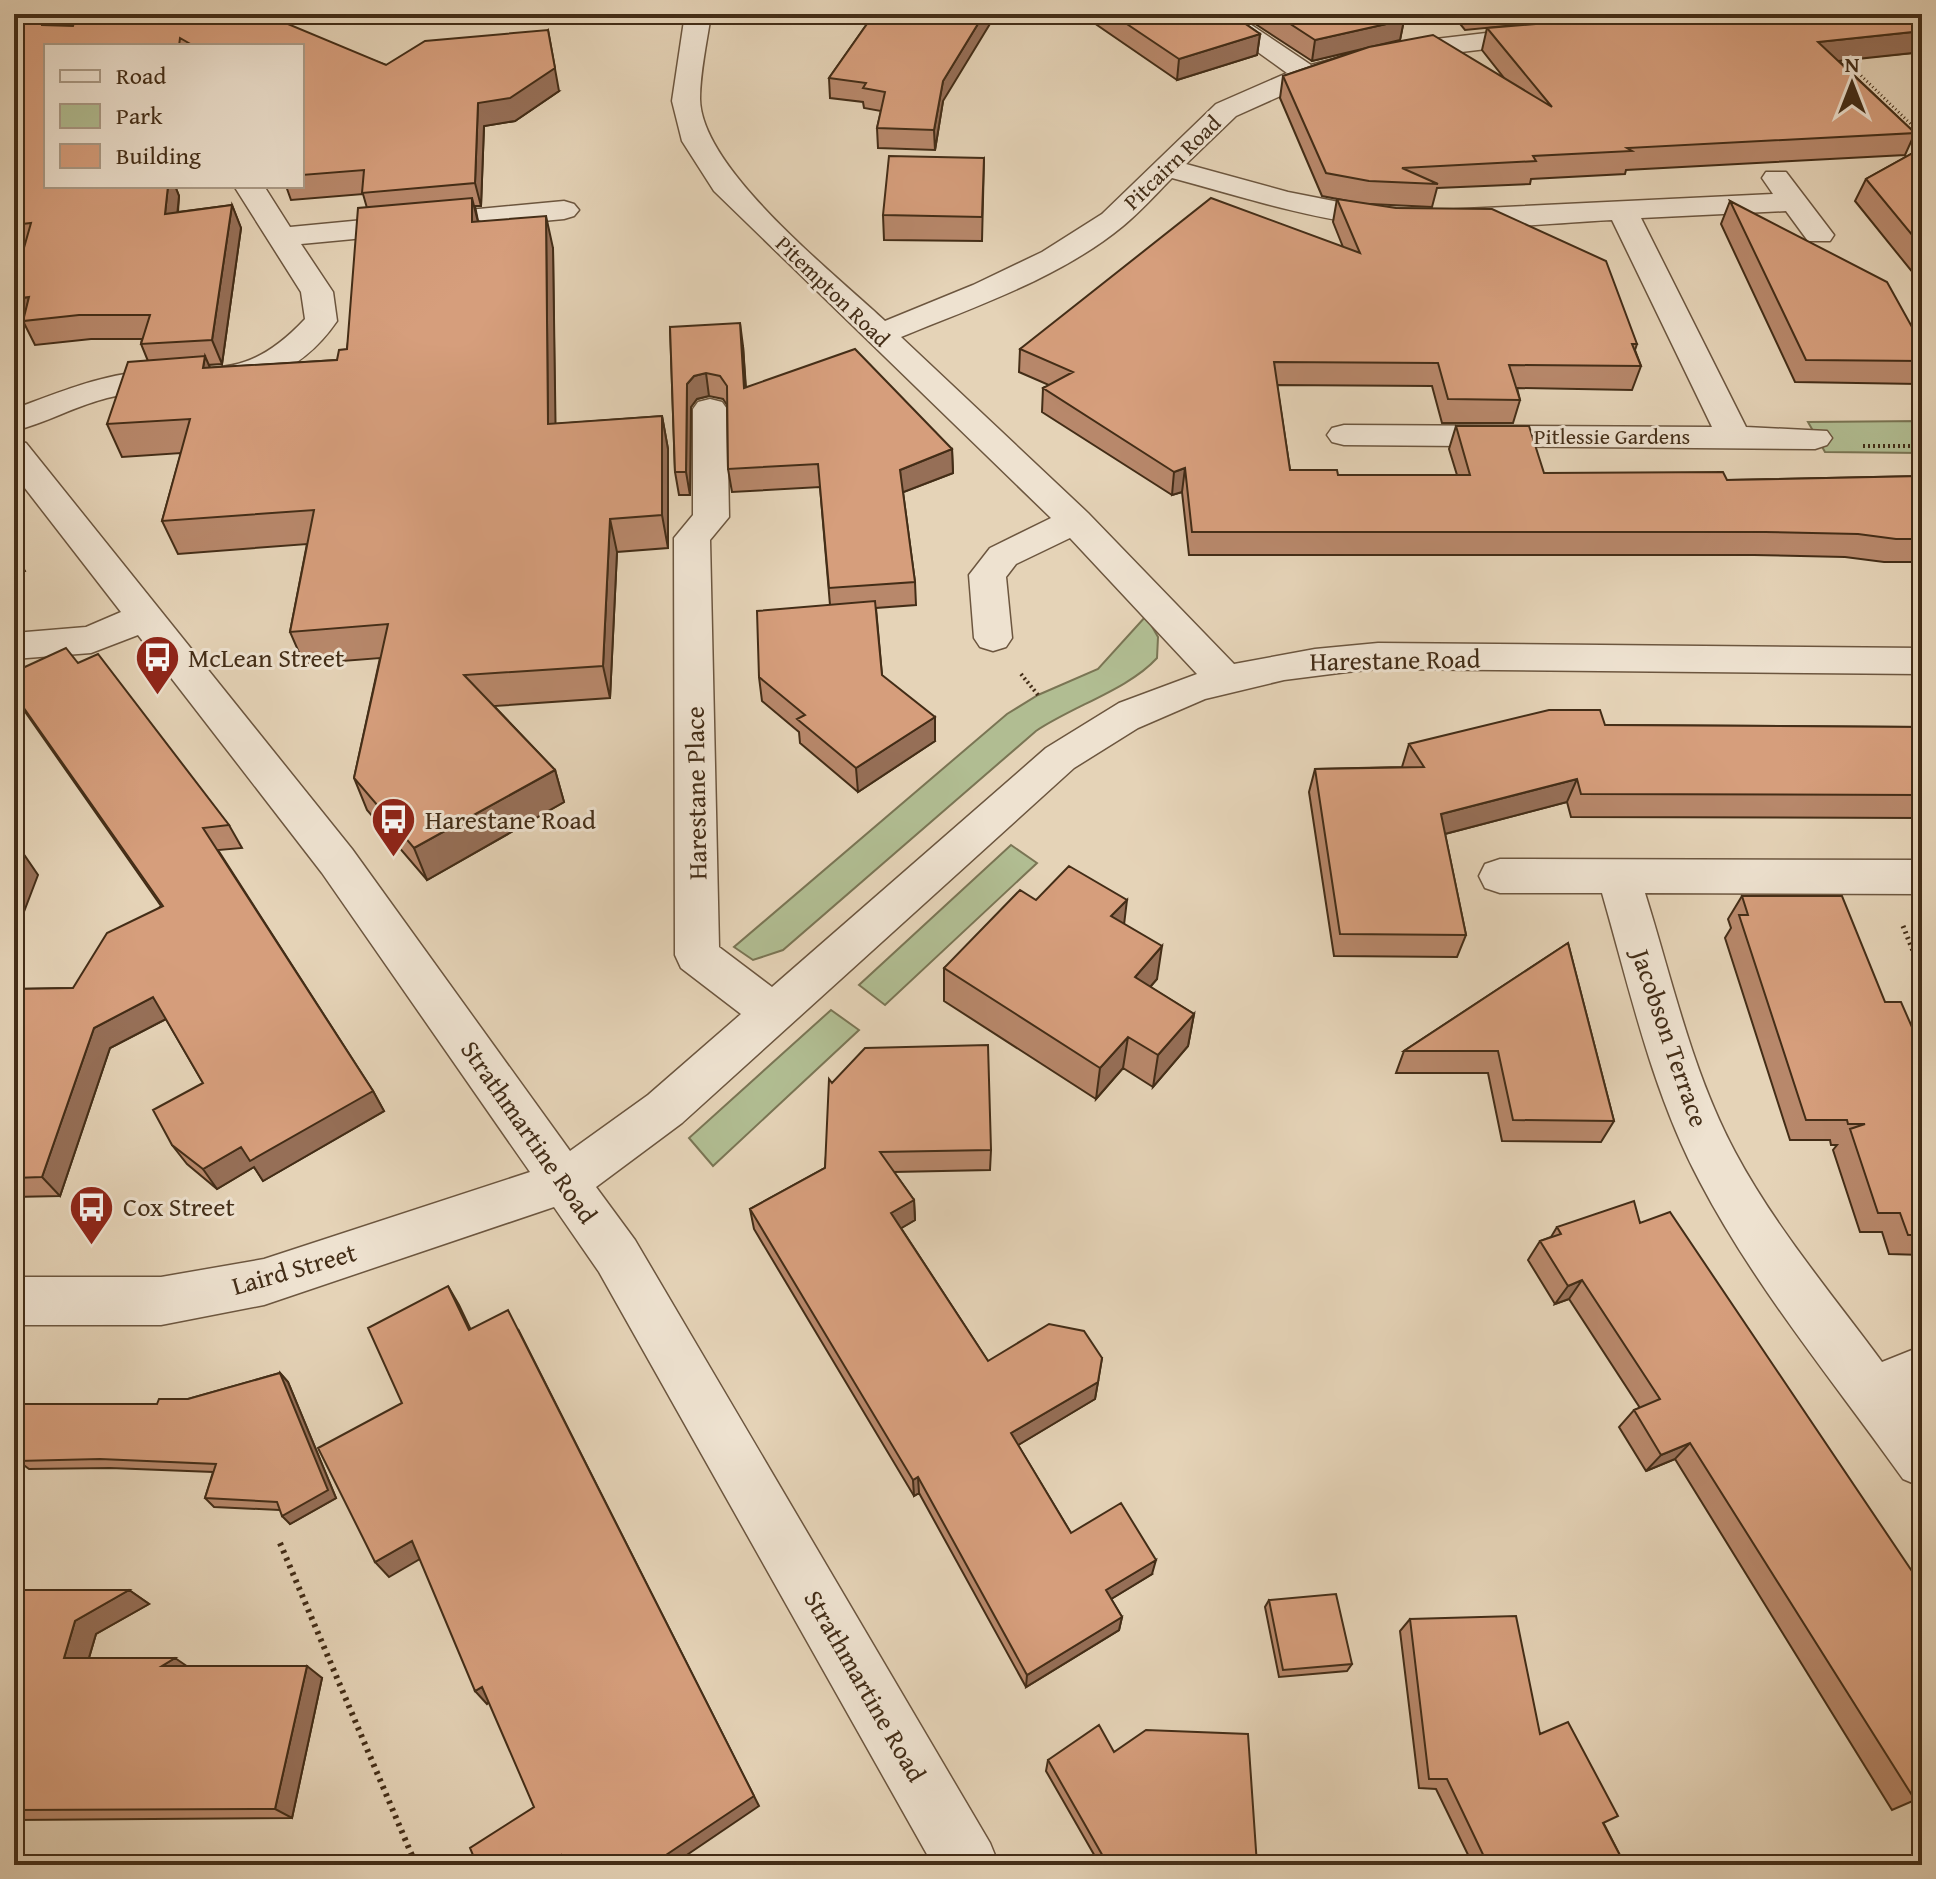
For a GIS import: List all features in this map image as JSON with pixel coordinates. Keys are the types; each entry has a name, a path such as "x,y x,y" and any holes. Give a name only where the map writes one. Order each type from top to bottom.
{"street":[{"name":"Pitempton Road","path":"698,14 686,101 696,141 724,185 1075,521 1226,680"},
{"path":"1218,14 1307,74"},
{"name":"Pitcairn Road","path":"878,335 984,292 1053,258 1112,220 1226,110 1307,74 1385,53 1569,32"},
{"path":"1165,167 1284,200 1364,216 1443,219 1794,202"},
{"path":"1772,173 1819,235"},
{"path":"14,421 101,389 135,384 204,383 257,372 299,349 321,321 317,292 250,188"},
{"path":"282,237 564,210"},
{"name":"Pitlessie Gardens","path":"1623,211 1734,437"},
{"name":"Harestane Place","path":"710,409 711,517 692,538 697,955 771,1012"},
{"name":"Pitlessie Gardens","path":"1344,435 1391,422 1815,438"},
{"name":"Strathmartine Road","path":"14,451 337,861 617,1256 968,1865"},
{"path":"993,638 987,575 1003,556 1075,521"},
{"path":"14,646 91,640 145,617"},
{"name":"Harestane Road","path":"565,1182 665,1109 1060,758 1134,713 1226,680 1300,662 1378,656 1922,661"},
{"path":"1500,876 1922,877"},
{"name":"Jacobson Terrace","path":"1618,876 1683,1091 1717,1167 1766,1246 1922,1460"},
{"name":"Laird Street","path":"14,1301 161,1301 264,1282 565,1182"},
{"path":"1873,1392 1922,1371"}],"path":[{"path":"1840,55 1872,86 1883,92 1922,135"},
{"path":"280,1543 416,1865"}],"green space":[{"path":"1922,421 1922,453 1825,452 1808,422"},
{"path":"1146,616 1158,637 1157,658 1145,669 1036,731 783,950 753,960 734,947 1007,714 1038,695 1098,669"},
{"path":"1011,845 1037,863 885,1005 859,985"},
{"path":"831,1010 859,1030 713,1166 689,1138"}],"building":[{"path":"14,14 42,20 42,25 73,26 75,19 85,14 264,14 386,65 425,41 548,30 555,68 510,98 478,103 475,183 362,193 364,170 304,175 304,44 190,44 180,38 179,44 44,44 44,188 168,188 165,214 232,205 212,340 141,344 150,315 79,315 23,321 29,297 14,299 14,283 31,223 14,225"},
{"path":"874,14 984,14 943,81 934,130 877,128 885,92 863,88 866,83 829,78"},
{"path":"1112,14 1231,14 1260,34 1179,59"},
{"path":"1275,14 1395,14 1404,20 1315,40"},
{"path":"1654,14 1922,14 1922,31 1818,42 1915,133 1533,156 1536,161 1402,168 1438,184 1369,181 1326,173 1283,76 1369,47 1433,35 1552,107 1487,28"},
{"path":"1922,148 1922,247 1866,179"},
{"path":"889,156 984,158 982,217 883,215"},
{"path":"472,198 472,222 546,216 548,424 662,416 662,515 610,519 603,666 464,675 555,770 414,848 354,778 388,624 290,632 314,510 162,521 190,419 107,424 128,362 205,356 203,368 337,360 339,350 347,349 358,208"},
{"path":"1211,198 1360,253 1337,199 1396,208 1492,209 1606,261 1637,344 1632,344 1641,366 1509,365 1520,400 1448,399 1438,363 1274,362 1290,470 1337,470 1338,475 1470,475 1456,426 1529,426 1544,473 1723,472 1727,480 1922,476 1922,539 1765,532 1192,532 1185,468 1174,472 1043,388 1073,372 1020,349"},
{"path":"1730,201 1887,282 1922,345 1922,361 1806,360"},
{"path":"740,323 744,388 855,349 952,449 900,470 915,582 829,588 818,464 728,469 727,386 720,376 706,373 694,376 687,384 686,472 675,472 670,327"},
{"path":"875,601 882,675 935,717 856,768 797,719 805,715 759,677 757,611"},
{"path":"66,648 78,663 98,654 229,825 203,828 373,1091 250,1161 241,1147 203,1169 172,1145 153,1110 203,1083 153,997 94,1028 42,1177 14,1178 14,989 73,988 107,933 163,906 14,694 14,672"},
{"path":"1549,710 1600,710 1605,725 1922,727 1922,795 1581,794 1577,779 1441,814 1466,935 1340,934 1315,769 1424,767 1409,744"},
{"path":"23,853 14,875 14,854"},
{"path":"1069,866 1127,900 1111,916 1162,946 1135,977 1194,1014 1158,1055 1128,1037 1100,1068 944,968 1020,890 1036,900"},
{"path":"1742,896 1842,896 1885,1002 1901,1002 1922,1050 1922,1235 1908,1235 1900,1213 1878,1213 1850,1129 1865,1124 1848,1124 1847,1120 1806,1120 1739,915 1748,915"},
{"path":"1568,943 1614,1121 1513,1120 1498,1051 1404,1051"},
{"path":"988,1045 991,1150 880,1152 914,1200 891,1213 988,1361 1049,1324 1084,1331 1102,1358 1098,1382 1011,1433 1071,1533 1121,1503 1156,1560 1106,1590 1122,1617 1027,1675 918,1477 913,1480 750,1209 825,1168 829,1079 832,1083 865,1048"},
{"path":"1634,1201 1640,1223 1670,1212 1922,1586 1922,1797 1915,1800 1690,1443 1661,1455 1634,1410 1660,1399 1582,1280 1568,1286 1540,1241 1561,1234 1557,1227"},
{"path":"448,1286 469,1330 508,1310 754,1796 651,1865 615,1865 612,1857 600,1865 565,1865 561,1855 546,1865 477,1865 470,1848 534,1807 482,1687 475,1691 412,1541 375,1562 318,1448 402,1403 368,1328"},
{"path":"280,1373 328,1490 282,1516 277,1502 205,1498 216,1464 100,1459 18,1461 20,1455 14,1455 14,1404 157,1404 159,1399 188,1399"},
{"path":"14,1590 129,1590 75,1621 64,1658 175,1658 162,1666 307,1666 275,1809 14,1810"},
{"path":"1336,1594 1352,1664 1283,1670 1269,1600"},
{"path":"1516,1616 1540,1734 1568,1722 1618,1816 1603,1823 1625,1865 1488,1865 1447,1779 1429,1779 1410,1619"},
{"path":"1099,1725 1114,1752 1146,1730 1248,1734 1257,1865 1108,1865 1048,1760"}],"place":[{"name":"McLean Street","path":"157,697"},
{"name":"Harestane Road","path":"394,859"},
{"name":"Cox Street","path":"92,1246"}]}
